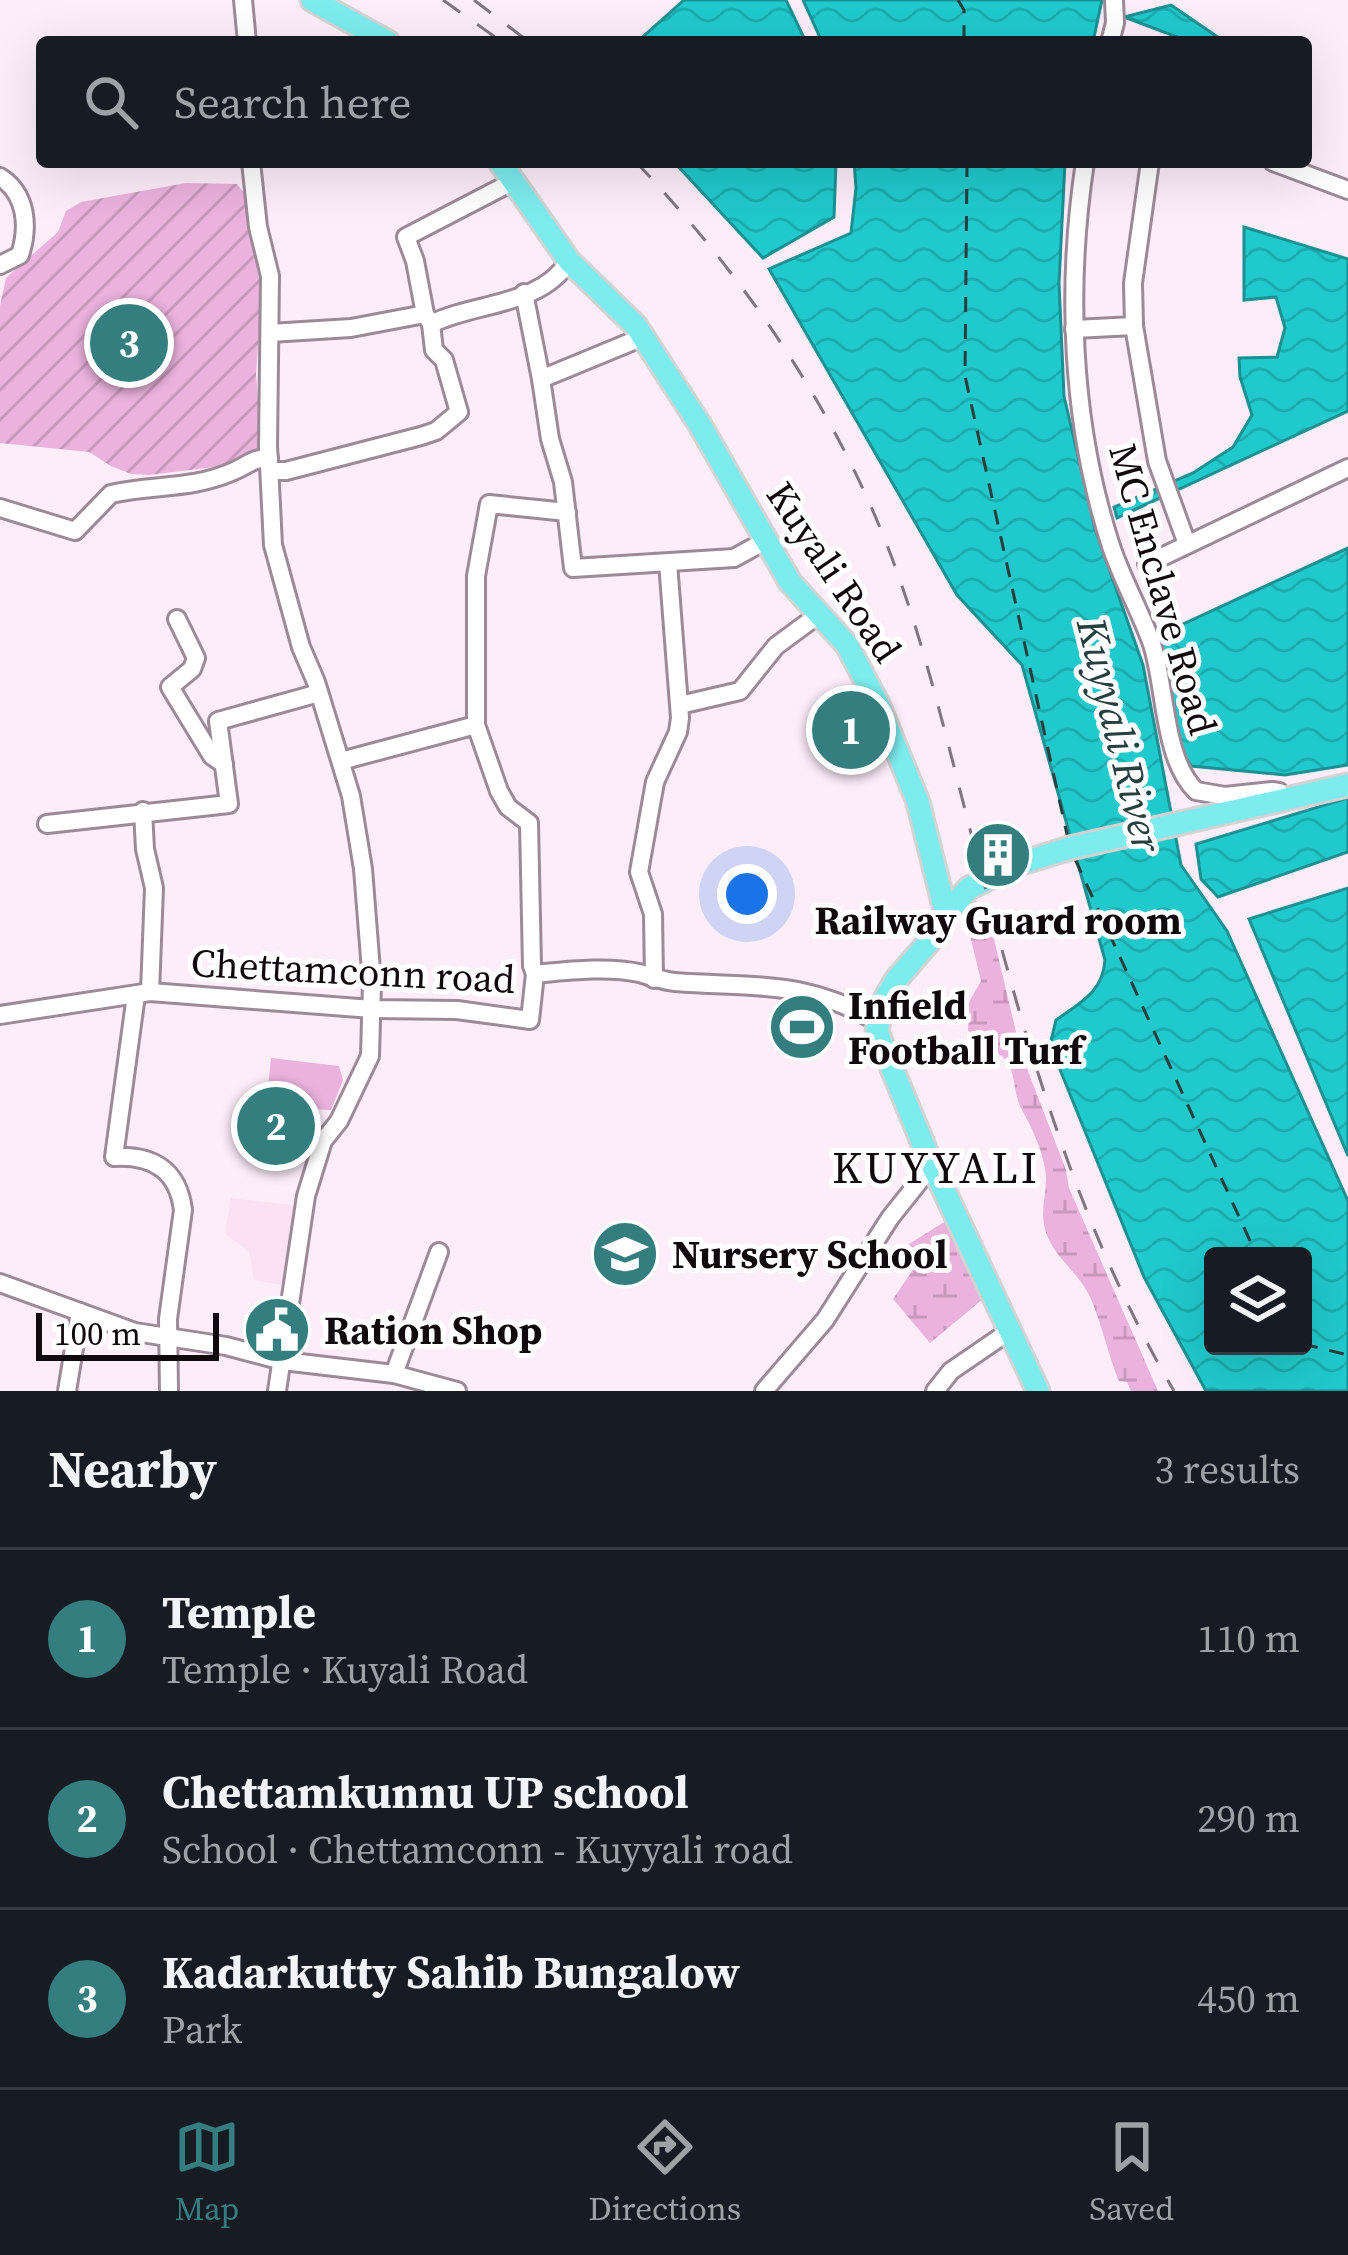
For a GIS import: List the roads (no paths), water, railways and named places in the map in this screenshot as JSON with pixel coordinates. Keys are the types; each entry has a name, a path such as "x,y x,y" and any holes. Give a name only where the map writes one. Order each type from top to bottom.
{"main road":[{"path":"312,0 377,36"},
{"name":"Kuyali Road","path":"504,168 569,261 643,337 700,425 790,582 847,645 917,802 946,914"},
{"path":"1038,1391 881,1047 876,1021 896,980 940,929 946,914 983,879 1070,848 1348,785"}],"street":[{"path":"243,0 247,36"},
{"path":"1112,36 1114,0"},
{"path":"252,168 258,227 271,277 270,465 276,558 341,761 363,869 372,1009 370,1056 339,1121 323,1142 306,1196 277,1391"},
{"name":"MC Enclave Road","path":"1084,168 1076,218 1074,329 1087,449 1127,592 1151,642 1178,765 1196,791 1225,796 1272,791 1279,792 1280,801"},
{"path":"1149,168 1133,283 1134,326 1157,461 1187,544"},
{"path":"1289,168 1348,190"},
{"path":"0,177 7,179 20,201 28,230 20,255 0,265"},
{"path":"0,508 75,531 111,494 186,488 239,470 247,461 286,471 436,430 459,412 444,360 434,350 416,262 406,237 512,182"},
{"path":"270,333 428,319 500,304 550,281 569,261"},
{"path":"524,293 567,512 573,568 734,558 765,541"},
{"path":"1074,329 1134,326"},
{"path":"541,379 643,337"},
{"path":"1147,563 1348,468"},
{"path":"535,974 529,823 508,807 499,791 476,725 476,576 489,504 567,512"},
{"path":"655,972 653,914 639,872 655,782 679,732 668,563"},
{"path":"680,705 740,691 776,646 818,615"},
{"path":"177,619 196,658 192,669 170,687 212,756 224,764"},
{"path":"47,824 229,804 218,721 319,693"},
{"path":"341,761 476,725"},
{"path":"143,811 154,888 143,994 114,1157 146,1161 170,1174 180,1191 183,1210 167,1339 169,1391"},
{"name":"Chettamconn road","path":"0,1015 143,994 457,1010 530,1020 535,974 655,972 772,984 829,999 876,1021"},
{"path":"764,1391 826,1320 890,1218 932,1164"},
{"path":"394,1374 439,1252"},
{"path":"0,1283 107,1325 284,1361 394,1374 458,1391"},
{"path":"67,1391 80,1312"},
{"path":"935,1391 950,1371 1008,1332"}],"water":[{"path":"684,0 786,0 803,36 644,36"},
{"path":"803,0 1102,0 1094,36 819,36"},
{"path":"1171,5 1216,36 1174,36 1124,17"},
{"path":"680,168 836,168 834,217 763,258"},
{"name":"Kuyyali River","path":"854,168 1065,168 1059,283 1064,396 1095,529 1143,665 1181,865 1227,931 1348,1201 1348,1391 1206,1391 1144,1277 1050,1045 1056,1020 1095,989 1105,960 1022,665 957,595 769,269 851,233"},
{"path":"1244,227 1348,259 1348,411 1117,518 1114,507 1193,473 1233,447 1252,415 1239,358 1277,357 1285,328 1276,297 1244,300"},
{"path":"1348,548 1348,765 1285,775 1191,766 1183,753 1157,636"},
{"path":"1348,798 1348,852 1218,897 1201,879 1196,844"},
{"path":"1348,888 1348,1156 1249,919"}],"railway":[{"path":"443,0 494,36"},
{"path":"474,0 521,36"},
{"path":"641,168 711,248 778,339 837,437 885,540 922,650 1010,980 1054,1122 1107,1259 1174,1391"}],"place":[{"name":"Kadarkutty Sahib Bungalow","path":"129,343"},
{"name":"Temple","path":"851,730"},
{"name":"Railway Guard room","path":"998,855"},
{"name":"Infield Football Turf","path":"802,1027"},
{"name":"Chettamkunnu UP school","path":"276,1126"},
{"name":"Nursery School","path":"625,1254"},
{"name":"Ration Shop","path":"277,1330"}],"district":[{"name":"KUYYALI","path":"936,1167"}]}
